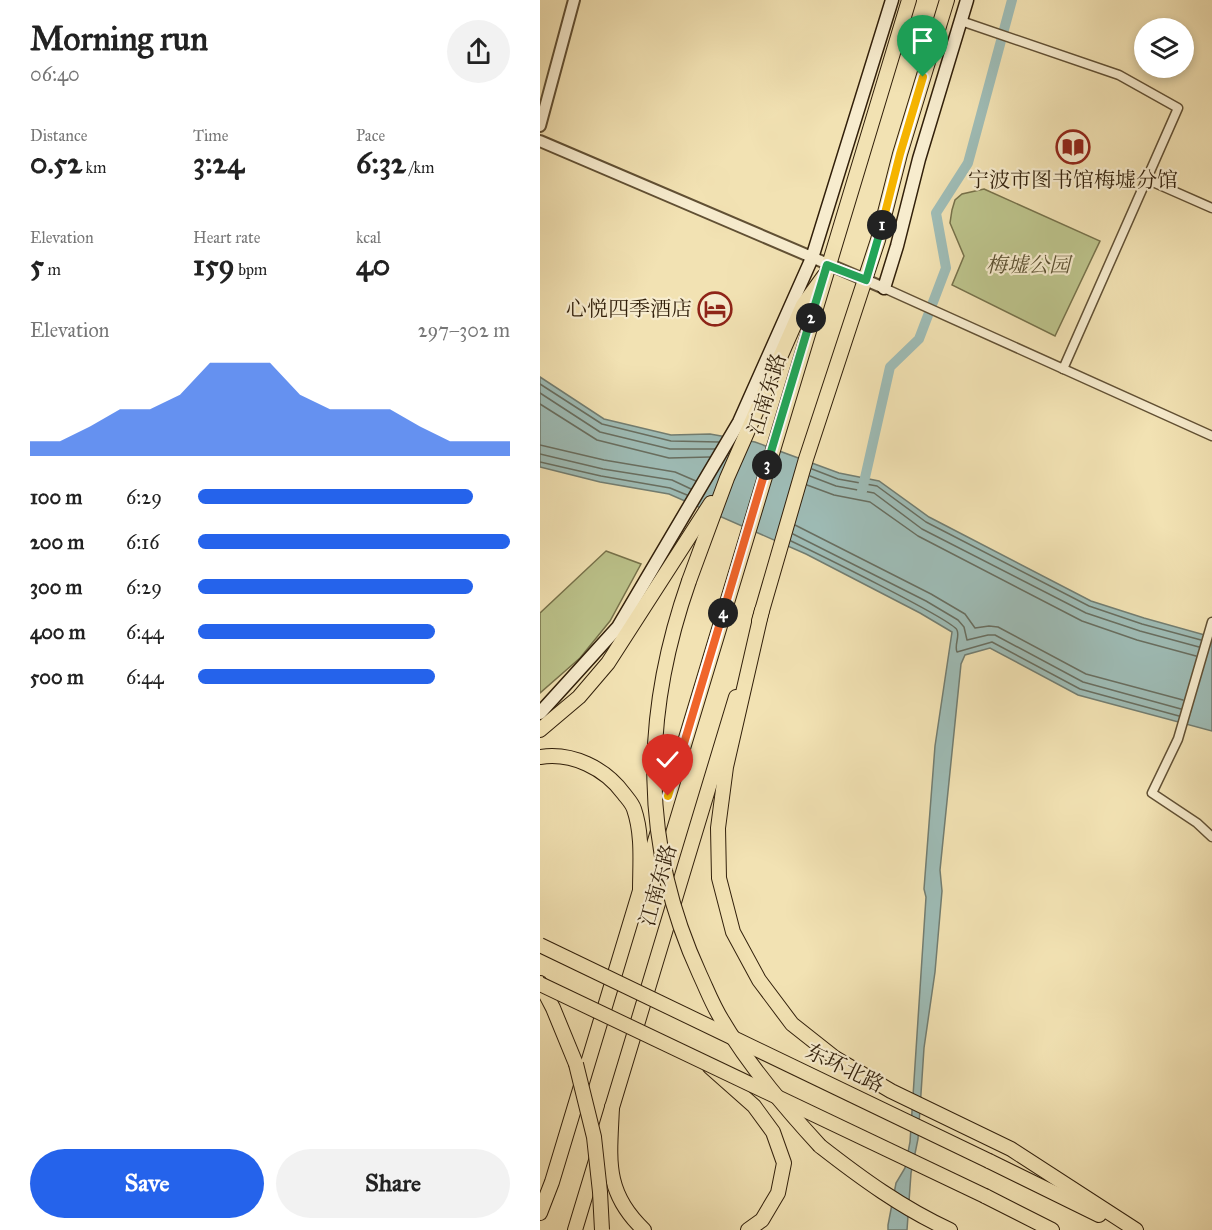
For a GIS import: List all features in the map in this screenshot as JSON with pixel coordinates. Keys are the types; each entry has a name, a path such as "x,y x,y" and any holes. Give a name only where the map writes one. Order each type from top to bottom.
{"main road":[{"path":"540,713 618,627 739,422 812,258 892,0"},
{"name":"江南东路","path":"540,1213 552,1182 909,0"},
{"name":"江南东路","path":"575,1230 806,459 866,280 900,154 947,0"},
{"path":"884,288 919,159 967,0"},
{"path":"540,730 579,697 608,663 706,521 803,305 826,270"},
{"path":"706,521 664,666 655,744 655,813 669,890 683,939 721,1019 751,1065 819,1146 883,1193 923,1218 950,1230"},
{"path":"762,610 726,767 718,828 719,878 734,932 759,980 792,1024 835,1058 891,1091 1011,1149 1136,1230"},
{"path":"540,757 556,755 589,764 615,782 634,807 640,838 640,891"},
{"name":"东环北路","path":"541,945 1131,1230"},
{"path":"540,984 1052,1230"},
{"path":"540,984 553,1008 576,1064 594,1137 602,1230"},
{"path":"706,1063 754,1106 773,1132 784,1163 778,1193 762,1220 748,1230"},
{"path":"612,1107 610,1164 615,1191 629,1216 644,1230"}],"street":[{"path":"540,126 574,0"},
{"path":"961,21 1119,75 1178,108 1063,369"},
{"path":"540,141 812,258 826,270 866,280 1212,436"},
{"path":"1146,179 1212,208"},
{"path":"1211,627 1178,739 1152,793 1197,823 1212,837"}],"green space":[{"name":"梅墟公园","path":"984,189 1100,241 1055,336 952,285 964,256 950,223 955,200 962,194"},
{"path":"606,551 641,564 610,621 580,658 540,693 540,613"}],"water":[{"path":"540,377 604,419 671,435 710,434 755,442 839,473 879,481 929,517 1091,601 1212,637 1212,731 1078,695 990,648 965,655 961,664 940,870 942,891 935,972 924,1048 918,1139 911,1173 907,1230 888,1230 888,1225 896,1183 905,1168 910,1142 926,897 924,889 935,746 952,632 806,554 669,494 600,482 540,467"}],"waterway":[{"path":"862,491 890,367 919,339 946,268 936,213 968,163 1012,0"}],"place":[{"name":"宁波市图书馆梅墟分馆","path":"1073,147"},
{"name":"心悦四季酒店","path":"715,309"}],"route":[{"path":"668,796 827,265 866,280 923,77"}]}
